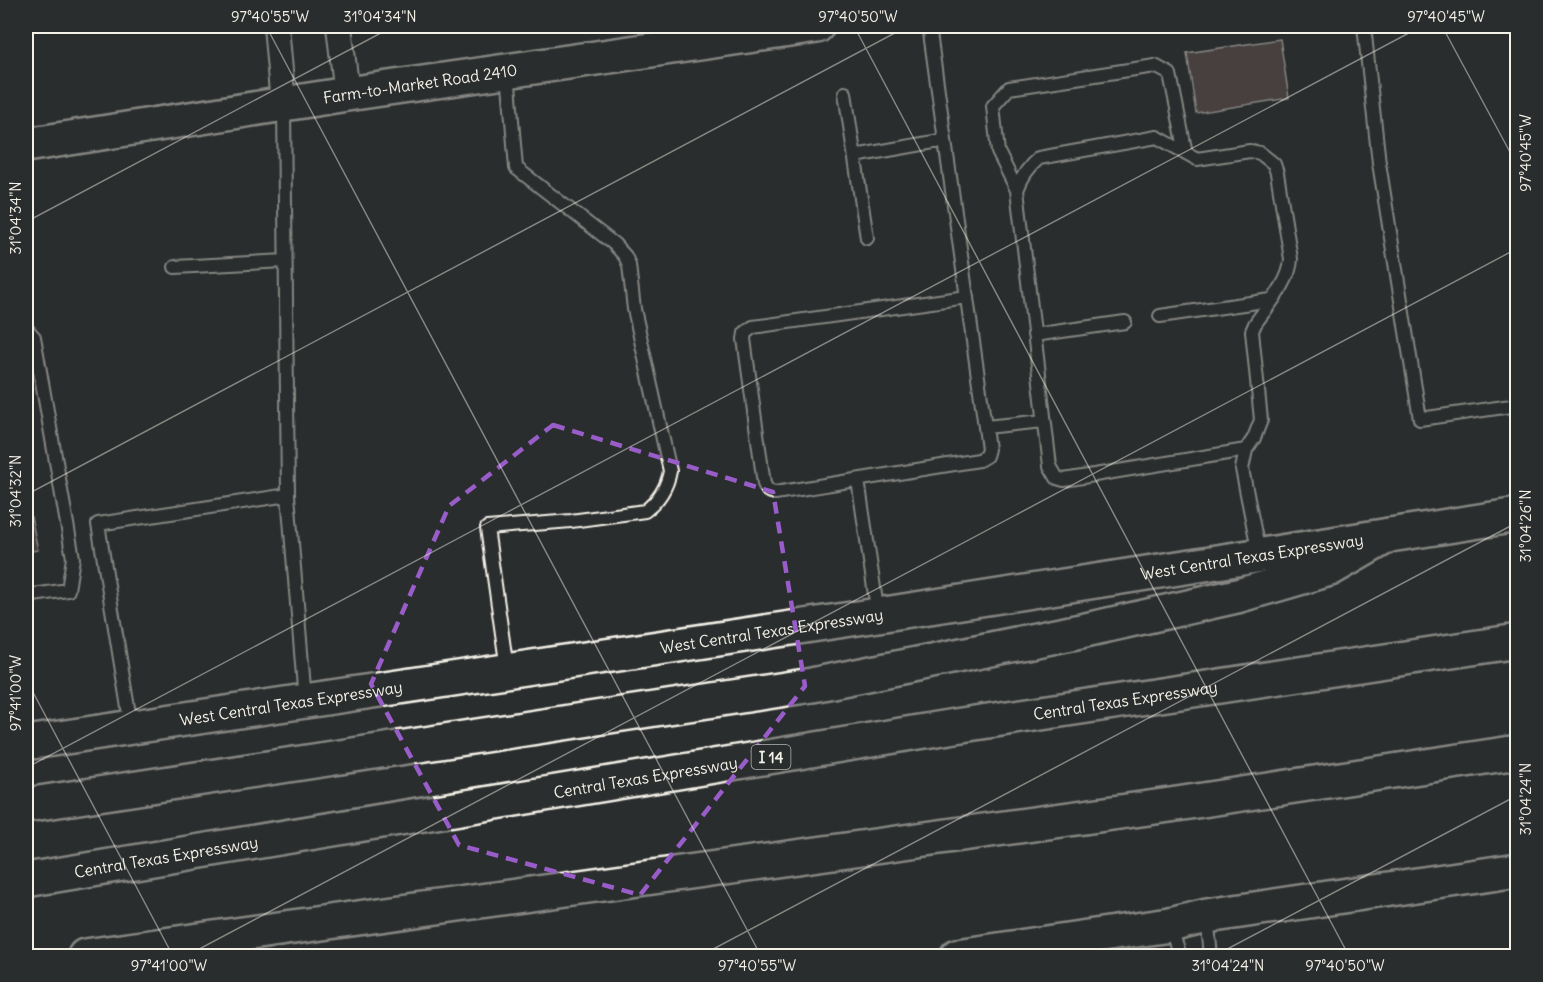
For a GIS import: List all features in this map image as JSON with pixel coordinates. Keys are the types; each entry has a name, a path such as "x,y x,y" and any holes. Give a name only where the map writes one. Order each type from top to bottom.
{"main road":[{"name":"Farm-to-Market Road 2410","path":"26,145 347,94 817,26"},
{"name":"West Central Texas Expressway","path":"26,743 878,615 1518,515"},
{"path":"26,805 812,685 1081,631 1237,596 1330,569 1389,535"},
{"name":"Central Texas Expressway","path":"26,880 955,726 1518,641"},
{"path":"85,957 1170,805 1518,752"},
{"path":"957,957 1170,925 1207,916 1518,870"}],"street":[{"path":"276,26 284,104"},
{"path":"339,26 347,94"}],"lane":[{"path":"929,26 967,297 988,449 986,456 979,460 858,480 775,493 768,491 762,473 745,333 753,327 967,297"},
{"path":"1364,26 1379,163 1420,419 1518,405"},
{"path":"1186,153 1170,74 1155,66 1009,88 993,106 998,152 1017,190 1050,466 1057,478 1064,480 1246,450"},
{"path":"507,671 487,528 645,511 655,504 662,493 668,482 670,471 634,309 629,265 625,256 614,244 516,168 508,70"},
{"path":"845,93 867,238"},
{"path":"284,104 288,495 305,701"},
{"path":"1017,190 1025,172 1039,158 1157,137 1197,159 1250,151 1260,153 1274,164 1291,259 1286,278 1252,332 1262,412 1259,429 1246,450 1242,469 1259,555"},
{"path":"855,156 945,140"},
{"path":"175,267 285,261"},
{"path":"1160,316 1271,300"},
{"path":"1034,335 1125,322"},
{"path":"26,328 34,337 74,558 68,590 26,596"},
{"path":"985,428 1044,421"},
{"path":"858,480 878,615"},
{"path":"131,728 98,524 288,495"},
{"path":"1207,916 1211,957"},
{"path":"1170,925 1180,957"}],"highlighted area":[{"path":"553,425 773,492 805,686 640,895 459,845 371,684 449,506"}],"building":[{"path":"1280,39 1289,98 1196,113 1187,53"},
{"path":"26,493 38,550 26,552"}]}
